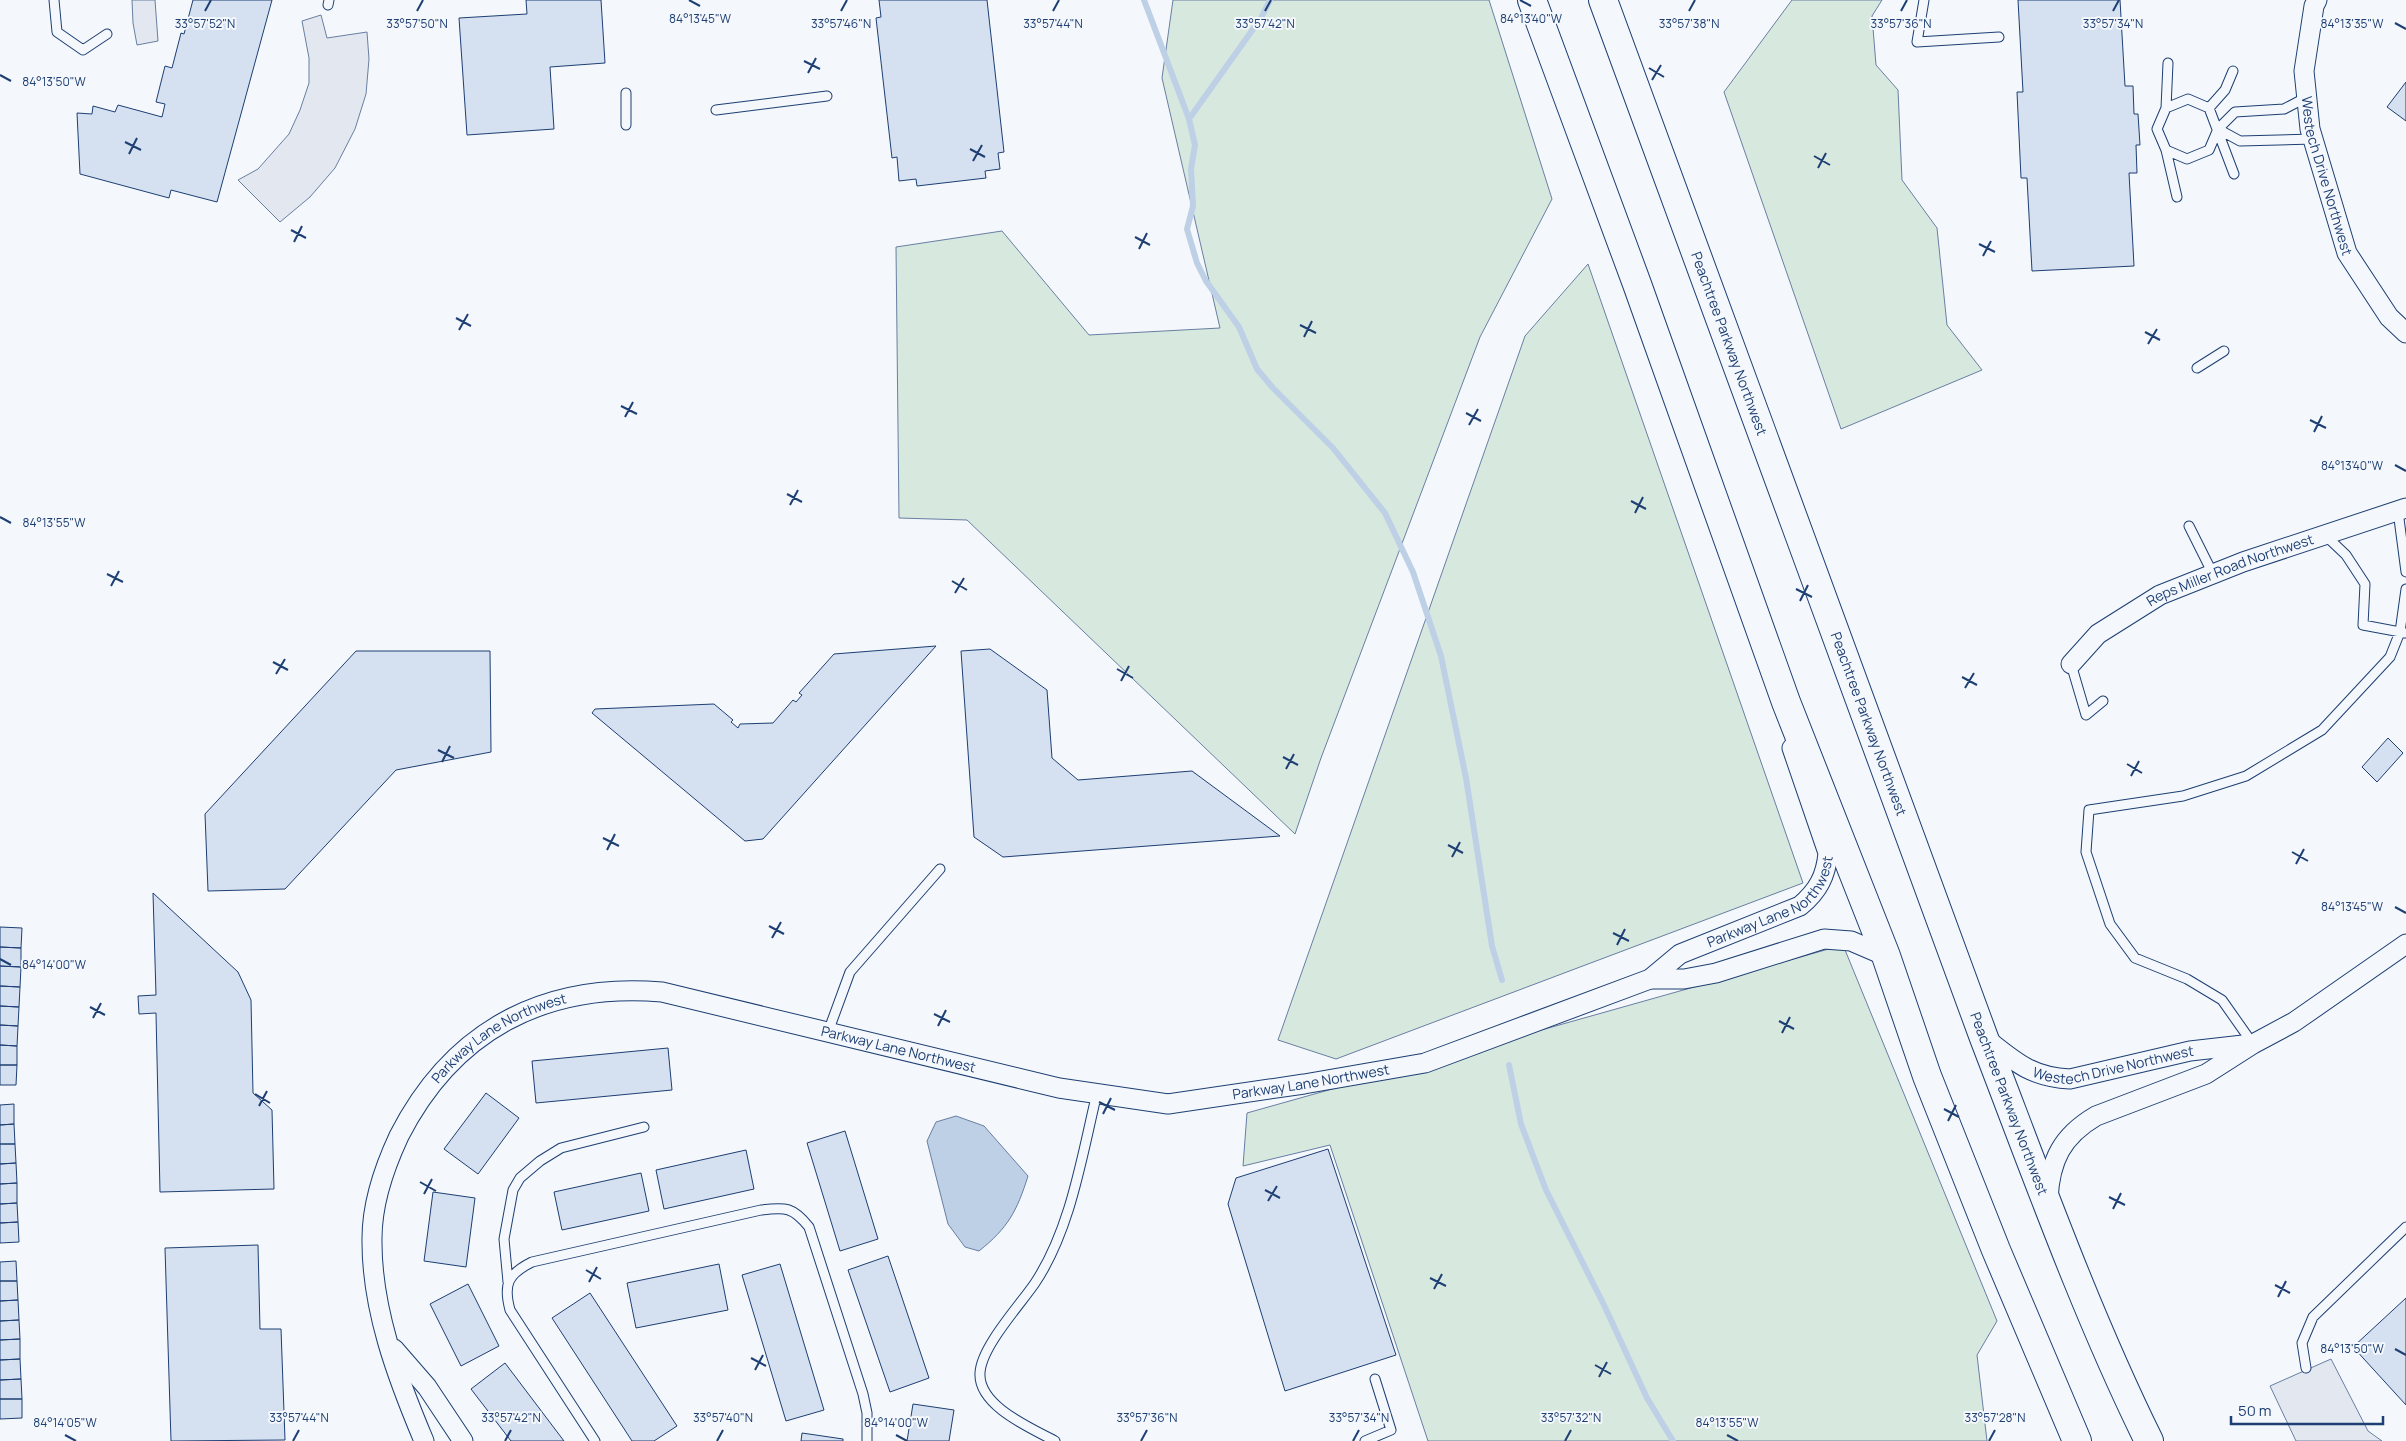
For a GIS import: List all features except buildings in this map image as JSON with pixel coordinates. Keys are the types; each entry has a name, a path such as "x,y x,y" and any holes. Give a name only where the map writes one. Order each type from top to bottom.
{"highway":[{"path":"1532,0 1641,293 1786,702 1886,956 1927,1076 1996,1250 2077,1441"},
{"name":"Peachtree Parkway Northwest","path":"1603,0 1984,1038 2047,1204 2121,1384 2149,1441"}],"street":[{"name":"Westech Drive Northwest","path":"2317,0 2304,71 2310,129 2348,253 2389,316 2406,333"},
{"name":"Reps Miller Road Northwest","path":"2071,664 2098,634 2160,595 2213,574 2402,510"},
{"name":"Parkway Lane Northwest","path":"424,1441 387,1341 373,1266 372,1236 383,1177 394,1148 424,1095 464,1050 488,1032 536,1007 571,995 632,989 662,992 1058,1088 1168,1104 1304,1084 1425,1062 1650,979 1680,954 1800,906 1810,897 1820,885 1826,870 1828,854 1799,773 1790,739 1786,702"},
{"name":"Parkway Lane Northwest","path":"1650,979 1684,979 1716,973 1824,939 1850,941 1886,956"},
{"name":"Westech Drive Northwest","path":"2047,1204 2054,1159 2080,1125 2096,1116 2206,1074 2253,1044 2294,1022 2406,944"},
{"name":"Westech Drive Northwest","path":"1984,1038 2013,1062 2027,1070 2045,1076 2070,1079 2190,1051 2253,1044"},
{"path":"387,1341 427,1387 464,1441"}],"lane":[{"path":"54,0 57,32 83,50 107,34"},
{"path":"1924,0 1917,42 1999,37"},
{"path":"2168,63 2166,108 2157,129 2166,150 2177,197"},
{"path":"2209,108 2225,90 2233,71"},
{"path":"626,92 626,125"},
{"path":"716,110 827,96"},
{"path":"2166,150 2188,159 2209,150 2218,129 2235,112 2284,109 2307,97"},
{"path":"2166,108 2188,99 2209,108 2234,174"},
{"path":"2218,129 2240,141 2314,139"},
{"path":"2197,368 2224,351"},
{"path":"2402,510 2406,572"},
{"path":"2189,526 2213,574"},
{"path":"2325,536 2346,555 2365,584 2363,625 2403,633"},
{"path":"2253,1044 2222,1000 2187,979 2135,958 2110,924 2086,852 2089,810 2183,796 2246,776 2322,730 2390,657 2403,633 2406,589"},
{"path":"2071,664 2086,715 2103,701"},
{"path":"828,1032 850,972 940,869"},
{"path":"1055,1441 1006,1414 984,1390 980,1373 985,1357 1002,1327 1036,1282 1067,1215 1097,1093"},
{"path":"595,1441 510,1310 506,1295 508,1282 504,1238 513,1190 520,1178 540,1161 561,1148 644,1127"},
{"path":"508,1282 516,1270 532,1262 761,1210 781,1208 797,1212 810,1227 863,1394 867,1413 867,1441"},
{"path":"2306,1368 2302,1343 2312,1317 2406,1227"},
{"path":"1365,1441 1391,1430 1375,1379"}],"shaded area":[{"path":"132,0 155,0 158,41 137,45 133,23"},
{"path":"1173,0 1489,0 1552,199 1480,337 1321,758 1295,834 967,520 899,518 896,247 1002,231 1089,335 1220,328 1162,78"},
{"path":"1792,0 1882,0 1872,16 1876,65 1898,90 1902,180 1937,228 1947,325 1982,370 1841,429 1724,92"},
{"path":"321,15 327,38 367,32 369,59 366,94 355,129 335,168 310,197 280,222 238,180 258,169 289,134 309,83 309,58 302,21"},
{"path":"1588,264 1803,883 1336,1059 1278,1040 1525,336"},
{"path":"1843,945 1997,1321 1977,1355 1987,1441 1428,1441 1330,1145 1243,1166 1247,1113"},
{"path":"2331,1359 2368,1431 2382,1441 2296,1441 2270,1386"}],"water":[{"path":"956,1116 984,1126 1028,1176 1020,1199 1010,1218 989,1243 979,1251 965,1247 948,1224 927,1141 936,1122"}],"waterway":[{"path":"1144,0 1189,119 1195,145 1191,169 1193,206 1187,229 1197,263 1206,281 1239,327 1257,369 1273,388 1333,448 1385,513 1413,572 1441,656 1466,778 1492,946 1502,980"},
{"path":"1189,119 1261,18 1270,0"},
{"path":"1509,1065 1521,1124 1546,1190 1604,1305 1647,1398 1673,1441"}]}
